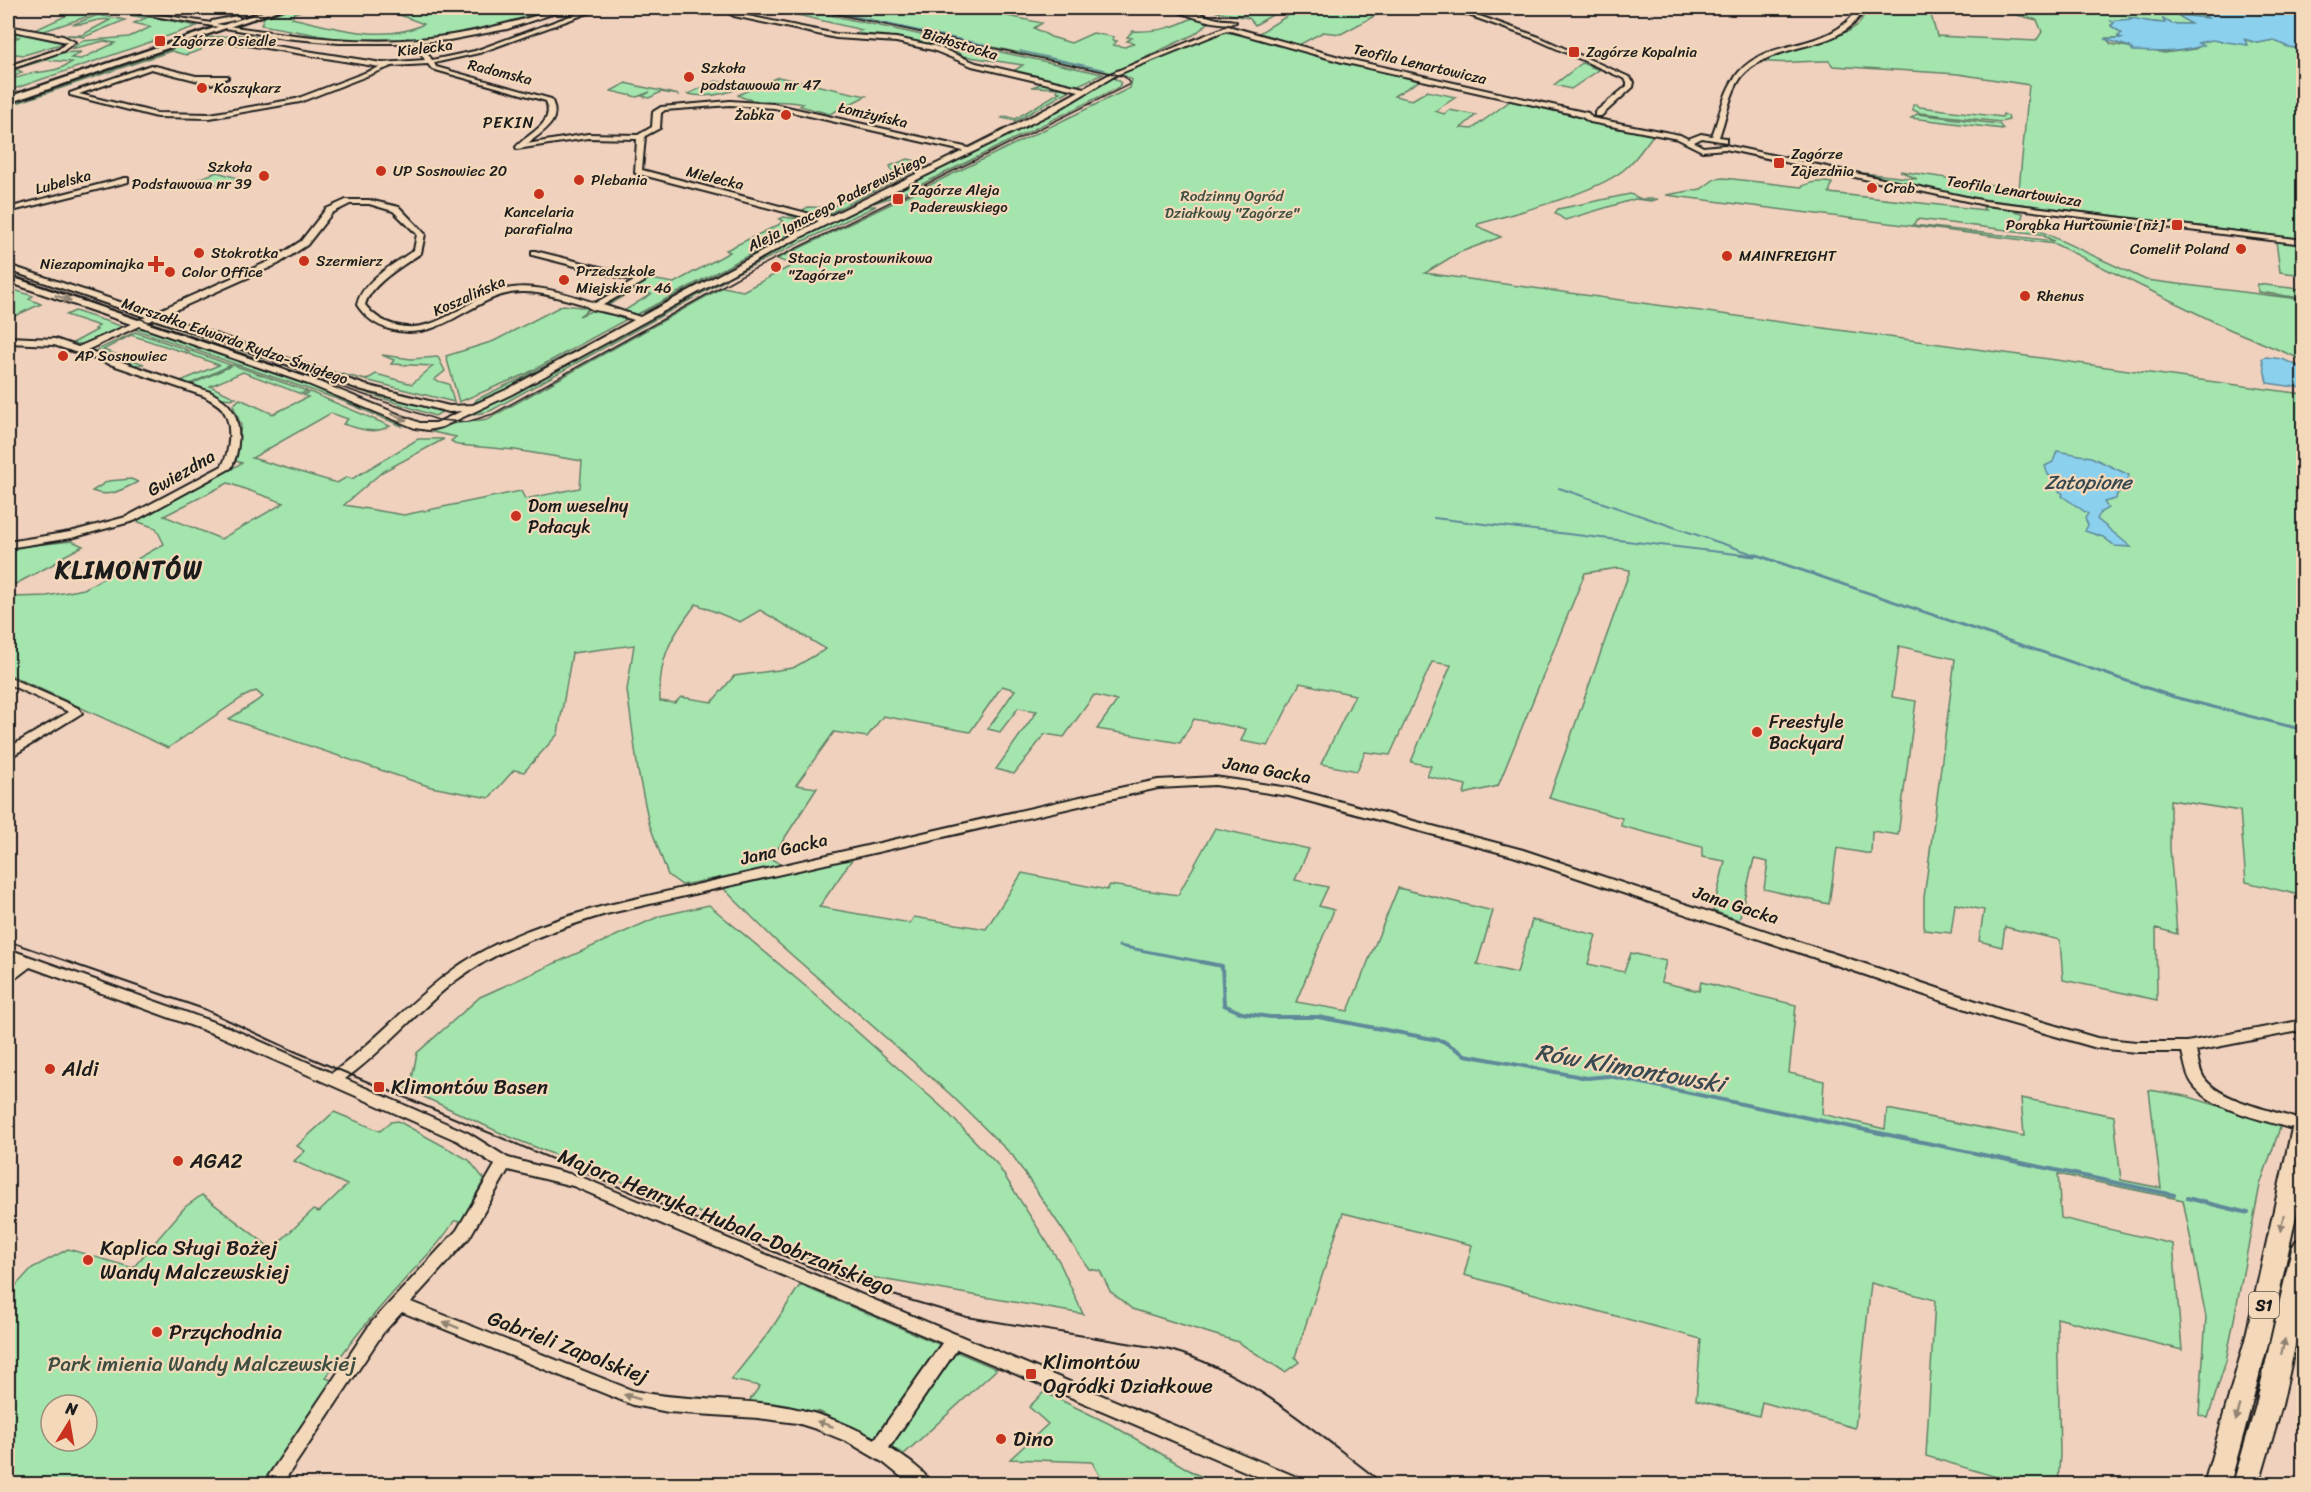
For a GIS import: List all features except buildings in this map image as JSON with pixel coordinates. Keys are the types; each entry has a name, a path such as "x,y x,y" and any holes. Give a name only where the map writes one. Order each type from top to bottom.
{"highway":[{"name":"S1","path":"2217,1485 2251,1362 2296,1123"},
{"name":"S1","path":"2246,1485 2270,1405 2304,1248"}],"main road":[{"path":"229,24 269,8"},
{"path":"8,98 280,8"}],"street":[{"path":"114,8 336,42 417,42 500,29 567,8"},
{"name":"Kielecka","path":"250,44 390,65 429,62 470,55 597,8"},
{"name":"Białostocka","path":"723,8 740,16 836,36 902,41 935,48 974,65 1084,90"},
{"name":"Teofila Lenartowicza","path":"1174,8 1223,26 1333,57 1585,115 1588,119 1601,117"},
{"path":"1452,8 1537,38 1628,78 1631,82 1630,87 1613,112 1601,117"},
{"path":"1474,8 1483,19"},
{"path":"1715,137 1744,70 1765,58 1846,29 1857,20 1862,8"},
{"path":"180,19 191,22 229,24"},
{"path":"191,22 200,27 200,33 229,24"},
{"name":"Aleja Ignacego Paderewskiego","path":"480,406 827,221 1051,110 1084,90 1142,61 1223,26 1238,26"},
{"name":"Teofila Lenartowicza","path":"1238,26 1251,33"},
{"path":"8,28 63,38 72,43 61,50 8,68"},
{"path":"1211,32 1251,33"},
{"path":"417,42 429,62"},
{"name":"Radomska","path":"429,62 439,70 549,100 552,113 545,128 520,147 588,136 643,134"},
{"path":"197,78 151,67 72,94 157,115 210,116 298,101 390,65"},
{"name":"Łomżyńska","path":"643,134 656,128 657,112 663,108 736,103 782,107 969,150"},
{"path":"1613,112 1629,122"},
{"path":"1601,117 1689,141 1701,136"},
{"path":"1601,117 1715,137 1726,142 1725,147"},
{"name":"Mielecka","path":"643,134 638,171 827,221"},
{"name":"Teofila Lenartowicza","path":"1689,141 1692,145 1702,148 1725,147 1985,203 2304,242"},
{"name":"Lubelska","path":"8,210 125,180"},
{"name":"Koszalińska","path":"79,350 275,262 303,243 329,211 349,202 362,202 396,209 421,234 418,251 370,287 361,297 361,305 367,314 388,326 406,330 427,328 495,296 516,290 534,291 642,320"},
{"path":"535,253 641,280 594,307"},
{"name":"Marszałka Edwarda Rydza-Śmigłego","path":"8,267 450,415"},
{"name":"Marszałka Edwarda Rydza-Śmigłego","path":"8,279 339,392 418,426 439,426 450,415 480,406"},
{"name":"Gwiezdna","path":"8,340 39,339 79,350 187,386 223,404 230,414 231,459 226,468 216,474 130,519 71,535 8,545"},
{"path":"8,680 74,710 76,713 8,753"},
{"name":"Jana Gacka","path":"334,1079 361,1060 452,977 503,947 561,923 614,908 1125,790 1191,781 1244,783 1289,792 1518,853 2060,1034 2097,1043 2136,1047 2187,1047 2304,1025"},
{"name":"Majora Henryka Hubala-Dobrzańskiego","path":"8,954 199,1021 463,1137 504,1163 576,1181 1293,1485"},
{"path":"8,977 28,961"},
{"path":"2187,1047 2197,1081 2202,1086 2233,1103 2296,1123"},
{"path":"272,1485 369,1340 463,1234 504,1163"},
{"name":"Gabrieli Zapolskiej","path":"399,1304 633,1398 667,1406 774,1412 798,1416 839,1429 878,1449 897,1462 922,1485"},
{"path":"878,1449 953,1341"}],"green space":[{"path":"51,8 99,8 94,11 101,12 44,31 35,30 72,13 46,10"},
{"path":"293,8 310,8 294,13 292,18 341,29 376,33 409,30 424,24 392,12 406,8 553,8 529,17 557,9 539,15 500,25 407,41 408,38 403,41 318,39 288,33 334,38 261,25 264,17"},
{"path":"768,8 797,8 1103,74 1076,86 1012,72 1023,65 963,56 952,49 888,36 861,34 858,37 851,36 862,30"},
{"path":"813,8 945,8 981,14 988,12 1042,23 1034,28 1051,37 1071,43 1093,33 1114,37 1112,40 1117,41 1113,45 1125,47 1134,43 1127,41 1132,38 1127,37 1133,31 1165,28 1196,16 1208,23 1195,34 1112,73"},
{"path":"1226,8 1389,8 1341,34 1323,32 1299,45 1259,33 1292,13 1281,10 1255,25 1249,18 1217,12"},
{"path":"1868,8 1929,8 1937,36 2036,41 2042,32 2037,20 2013,14 2033,12 2034,8 2205,8 2205,12 2196,12 2208,18 2179,16 2191,24 2137,20 2118,22 2111,25 2122,34 2118,35 2123,38 2106,38 2111,44 2164,53 2195,49 2202,45 2195,43 2212,40 2247,44 2243,39 2258,43 2273,40 2288,47 2303,49 2303,239 1972,198 1854,172 1917,179 1900,171 2019,189 2029,85 1958,74 1833,66 1829,61 1779,63 1762,61 1849,31 1859,24"},
{"path":"115,10 197,26 8,91 8,86 14,82 8,81 8,70 12,67 55,53 81,52 71,58 81,59 115,43 104,41 71,49 82,41 129,37 151,27 134,23 146,18 111,12","holes":["45,60 72,62 57,69 11,78 22,72 15,69"]},
{"path":"98,15 125,20 84,37 67,35 82,35 110,20 74,24"},
{"path":"13,31 64,43 24,55 8,53 8,42 19,37 8,34"},
{"name":"Rodzinny Ogród Działkowy \"Zagórze\"","path":"1224,32 1259,37 1293,49 1419,81 1394,96 1412,100 1427,91 1456,97 1435,111 1444,114 1449,110 1476,115 1461,128 1472,129 1510,101 1654,134 1638,156 1615,176 1557,201 1478,224 1477,226 1501,237 1458,253 1425,273 2303,394 2303,896 2246,882 2240,811 2170,800 2170,848 2177,934 2156,928 2157,1000 2063,980 2060,940 2005,927 2002,947 1979,941 1984,910 1955,904 1951,933 1924,930 1924,898 1955,659 1899,646 1892,697 1916,701 1898,835 1872,831 1871,854 1837,848 1829,904 1764,889 1768,862 1754,859 1739,920 1713,911 1725,861 1702,857 1702,847 1621,826 1622,818 1549,798 1630,570 1618,568 1585,573 1498,786 1464,794 1466,785 1427,776 1431,766 1411,762 1451,665 1432,662 1390,755 1365,752 1357,771 1321,764 1355,695 1300,683 1268,746 1241,741 1246,729 1194,719 1180,743 1097,729 1117,701 1094,695 1064,737 1045,734 1014,774 996,769 1037,711 1018,708 1000,732 988,729 1015,690 1002,686 970,732 883,716 867,737 834,732 796,785 817,788 771,859 784,866 860,848 819,907 910,923 914,917 986,929 1022,873 1107,890 1110,885 1178,895 1215,828 1309,849 1295,880 1328,887 1319,906 1334,910 1296,1002 1348,1011 1398,888 1493,911 1477,964 1517,973 1532,920 1596,935 1588,964 1624,972 1631,953 1666,961 1661,982 1699,991 1701,982 1796,1005 1789,1073 1824,1081 1822,1114 1885,1129 1887,1109 2024,1136 2021,1098 2114,1116 2121,1180 2161,1188 2149,1090 2186,1096 2281,1125 2260,1185 2226,1361 2208,1418 2199,1415 2206,1317 2183,1200 2058,1174 2061,1218 2173,1244 2182,1350 2057,1318 2060,1454 2058,1484 2020,1484 1926,1456 1935,1300 1871,1283 1855,1428 1762,1402 1759,1416 1696,1400 1701,1339 1464,1275 1472,1245 1343,1213 1295,1357 1299,1362 1285,1372 1238,1342 1132,1309 1110,1291 1100,1271 1089,1269 1013,1156 950,1094 777,942 722,887 740,883 734,875 682,885 668,875 649,823 638,771 627,690 634,645 572,653 558,734 524,772 514,770 489,798 431,787 229,719 263,697 256,691 243,697 168,748 8,674 8,600 13,597 47,596 84,589 164,544 156,528 136,521 242,463 236,461 241,425 233,405 240,399 273,414 308,397 303,395 310,392 390,426 372,431 361,429 343,424 348,419 331,413 252,458 337,483 347,477 352,479 418,439 444,439 382,472 344,505 404,515 521,491 525,499 580,488 582,461 515,450 458,445 451,441 456,437 432,432 451,424 488,419 723,287 743,291 793,265 777,259 1130,88 1132,80 1119,73","holes":["228,483 284,503 221,539 164,516","696,604 740,622 760,610 826,649 793,668 734,676 712,702 681,697 675,703 660,701 661,672 668,649"]},
{"path":"239,35 257,37 254,44 243,46 227,43 232,40 224,42 205,38"},
{"path":"202,40 201,50 186,55 171,51 8,106"},
{"path":"1582,63 1599,70 1571,89 1554,85"},
{"path":"778,77 866,96 830,114 800,106 803,104 795,102 761,101 738,95"},
{"path":"1112,77 1121,82 1119,87 904,193 874,203"},
{"path":"716,81 741,87 715,95 688,94"},
{"path":"1046,82 1074,88 1016,121 1002,118 1006,116 1015,119 1060,92 1057,91 1058,88 1032,87"},
{"path":"626,83 679,95 661,92 649,98 642,96 650,92 637,97 611,91"},
{"path":"1913,105 1920,107 2002,117 2003,114 2008,116 2009,120 2001,122 1920,113 1913,110"},
{"path":"1917,114 1999,124 2003,129 1911,118"},
{"path":"908,159 928,164 820,218 801,211 808,207 830,208 894,175 890,166"},
{"path":"217,172 241,179 222,186 198,179"},
{"path":"1724,178 1801,187 1812,183 1828,182 1832,183 1829,193 1985,210 1983,208 1990,205 2023,213 2022,219 2027,225 2146,280 2303,301 2303,360 2229,329 2055,244 1666,195 1701,189 1715,179","holes":["1917,219 2040,234 2054,241 1913,225"]},
{"path":"1630,194 1641,199 1658,199 1651,201 1635,199 1565,220 1555,213 1558,209"},
{"path":"868,206 876,206 729,277 841,216"},
{"path":"794,214 815,220 634,316 617,311 624,311 651,294 633,290 607,306 612,307 608,309 603,305 650,279 674,283 730,252 726,250 778,225 783,221 779,219 784,217 808,221 788,215"},
{"path":"817,221 647,315 643,313"},
{"path":"2276,241 2303,244 2303,275 2280,272"},
{"path":"717,281 724,281 490,411 464,417"},
{"path":"2257,284 2299,289 2301,298 2259,292"},
{"path":"8,288 33,296 29,299 41,304 8,319"},
{"path":"563,305 590,308 579,316 596,309 629,318 528,373 459,402 446,356 494,341"},
{"path":"75,311 124,327 87,344 71,344 97,330 95,329 99,326 66,315"},
{"path":"149,319 362,389 442,412 435,416"},
{"path":"621,326 542,373 474,403 477,399"},
{"path":"142,327 332,393 400,423 402,426 340,400 131,328"},
{"path":"135,332 188,350 183,352 131,335 103,350 144,364 135,365 93,352"},
{"path":"191,351 231,365 190,384 181,381 219,365 186,353"},
{"path":"382,355 411,359 438,357 445,371 434,380 449,384 454,402 333,372 366,380 376,374 412,384 433,366 391,364 394,360"},
{"path":"233,365 307,391 301,394 243,372 210,386 236,398 219,397 192,384"},
{"path":"131,479 138,482 115,492 104,494 92,491 108,481"},
{"path":"72,541 83,546 62,557 72,563 67,565 57,562 8,588 8,548"},
{"path":"709,905 810,990 944,1109 997,1164 1059,1261 1083,1314 835,1271 706,1215 505,1135 403,1087 412,1079 417,1053 480,997 660,916"},
{"name":"Park imienia Wandy Malczewskiej","path":"334,1112 380,1131 391,1122 398,1121 469,1160 484,1179 463,1221 454,1221 438,1243 344,1351 326,1378 334,1381 264,1484 8,1484 8,1294 32,1268 68,1249 133,1268 185,1207 202,1195 272,1249 313,1210 319,1212 347,1185 294,1161 305,1151 297,1146"},
{"path":"800,1285 997,1369 904,1454 820,1412 747,1404 760,1386 731,1380 770,1331"},
{"path":"1044,1392 1110,1424 1196,1474 1220,1484 1104,1484 1092,1462 1010,1459 1048,1424 1029,1407"}],"water":[{"path":"2205,8 2303,8 2303,49 2288,47 2273,40 2258,43 2244,39 2248,45 2212,40 2197,43 2204,45 2178,51 2133,51 2130,47 2104,39 2122,38 2118,36 2122,33 2111,26 2114,23 2111,21 2132,19 2128,17 2165,23 2162,18 2172,24 2191,24 2178,15 2208,18 2204,14 2185,11 2205,12"},
{"path":"2262,358 2282,359 2303,368 2303,388 2267,383"},
{"name":"Zatopione","path":"2057,451 2091,457 2129,475 2126,486 2117,494 2116,499 2104,502 2108,508 2101,512 2097,519 2131,547 2115,546 2103,537 2085,531 2088,525 2085,518 2088,514 2062,496 2063,494 2059,491 2063,487 2056,482 2058,478 2048,475 2045,466 2053,462"}],"waterway":[{"path":"813,8 873,20"},
{"path":"878,22 986,45"},
{"path":"1020,51 1105,70"},
{"path":"1559,488 1759,556"},
{"path":"1434,518 1753,556"},
{"path":"1740,554 1754,556"},
{"path":"1754,554 2174,697 2304,730"},
{"name":"Rów Klimontowski","path":"1119,946 1208,963"},
{"name":"Rów Klimontowski","path":"1201,962 1222,966 1224,1005 1242,1013 1270,1017 1318,1017 1443,1041 1465,1055 1587,1078 1609,1076 2174,1195"},
{"name":"Rów Klimontowski","path":"2187,1198 2248,1213"}],"tram line":[{"path":"8,274 438,420 467,422 493,414 742,275 1130,84 1125,77 1114,74 807,8"},
{"path":"8,941 72,963"},
{"path":"68,962 204,1009 294,1051 839,1279 967,1317 1170,1350 1200,1360 1228,1373 1282,1406 1384,1484"}],"place":[{"name":"Zagórze Osiedle","path":"160,41"},
{"name":"Zagórze Kopalnia","path":"1574,52"},
{"name":"Szkoła podstawowa nr 47","path":"689,77"},
{"name":"Koszykarz","path":"202,88"},
{"name":"Żabka","path":"786,115"},
{"name":"Zagórze Zajezdnia","path":"1779,163"},
{"name":"UP Sosnowiec 20","path":"381,171"},
{"name":"Szkoła Podstawowa nr 39","path":"264,176"},
{"name":"Plebania","path":"579,180"},
{"name":"Crab","path":"1872,188"},
{"name":"Kancelaria parafialna","path":"539,194"},
{"name":"Zagórze Aleja Paderewskiego","path":"898,199"},
{"name":"Porąbka Hurtownie [nż]","path":"2177,225"},
{"name":"Comelit Poland","path":"2241,249"},
{"name":"Stokrotka","path":"199,253"},
{"name":"MAINFREIGHT","path":"1727,256"},
{"name":"Szermierz","path":"304,261"},
{"name":"Niezapominajka","path":"156,264"},
{"name":"Stacja prostownikowa \"Zagórze\"","path":"776,267"},
{"name":"Color Office","path":"170,272"},
{"name":"Przedszkole Miejskie nr 46","path":"564,280"},
{"name":"Rhenus","path":"2025,296"},
{"name":"AP Sosnowiec","path":"63,356"},
{"name":"Dom weselny Pałacyk","path":"516,516"},
{"name":"Freestyle Backyard","path":"1757,732"},
{"name":"Aldi","path":"50,1069"},
{"name":"Klimontów Basen","path":"379,1087"},
{"name":"AGA2","path":"178,1161"},
{"name":"Kaplica Sługi Bożej Wandy Malczewskiej","path":"88,1260"},
{"name":"Przychodnia","path":"157,1332"},
{"name":"Klimontów Ogródki Działkowe","path":"1031,1374"},
{"name":"Dino","path":"1001,1439"}],"district":[{"name":"PEKIN","path":"509,122"},
{"name":"KLIMONTÓW","path":"129,570"}]}
